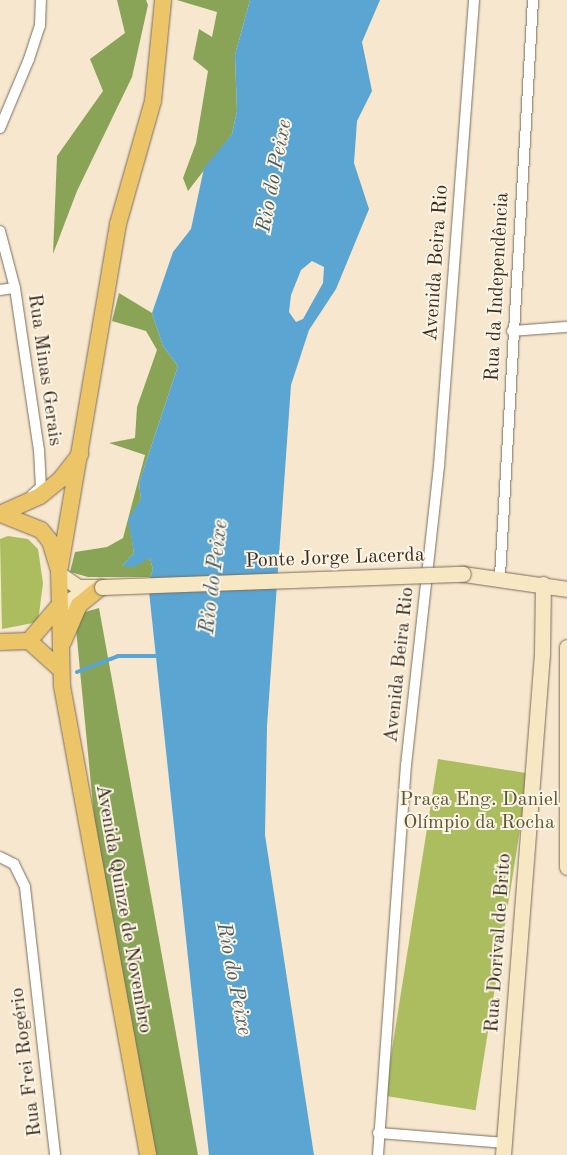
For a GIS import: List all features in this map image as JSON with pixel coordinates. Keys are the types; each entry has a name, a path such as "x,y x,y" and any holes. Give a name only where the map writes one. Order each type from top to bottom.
{"main road":[{"path":"59,572 81,453 118,224 154,101 163,0"},
{"path":"1,514 20,506 60,480 81,453"},
{"path":"1,514 42,530 50,541 59,572"},
{"name":"Avenida Quinze de Novembro","path":"59,572 60,669 148,1155"},
{"path":"60,669 67,626 79,605 98,587"},
{"path":"0,643 29,641 58,608"},
{"path":"29,641 60,669"}],"street":[{"path":"0,128 29,59 40,26 41,0"},
{"name":"Avenida Beira Rio","path":"378,1155 378,1133 406,765 440,466 474,0"},
{"name":"Rua da Independência","path":"500,576 512,331 533,0"},
{"name":"Rua Minas Gerais","path":"0,231 15,288 41,474 41,486 20,506"},
{"path":"0,290 15,288"},
{"path":"512,331 567,327"},
{"name":"Ponte Jorge Lacerda","path":"59,572 98,587 463,574 500,576 567,589"},
{"name":"Rua Dorival de Brito","path":"503,1149 542,654 543,584"},
{"path":"58,608 98,587"},
{"path":"567,647 567,867"},
{"name":"Rua Frei Rogério","path":"0,857 14,864 25,887 55,1155"},
{"path":"378,1133 503,1149"}],"green space":[{"path":"117,0 146,0 148,5 132,77 77,191 53,254 57,156 103,91 90,59 125,33"},
{"path":"177,0 250,0 235,55 237,111 232,134 188,191 183,178 196,143 208,71 193,59 199,29 212,37 217,12"},
{"path":"119,293 152,313 163,346 178,366 139,483 141,499 129,520 134,553 122,566 150,558 153,570 150,577 88,577 70,572 75,552 107,547 123,538 145,455 109,443 135,438 137,407 157,350 146,331 112,321"},
{"path":"8,536 28,539 38,549 43,583 38,622 2,629 0,539"},
{"path":"99,608 198,1155 156,1155 95,826 76,629 85,612"},
{"name":"Praça Eng. Daniel Olímpio da Rocha","path":"438,759 529,773 476,1110 385,1096"}],"water":[{"name":"Rio do Peixe","path":"250,0 380,0 362,42 372,91 357,121 354,163 369,209 336,289 309,330 291,385 267,726 265,835 314,1155 209,1155 148,582 153,570 150,558 134,567 122,566 134,553 128,519 141,499 139,483 178,366 163,346 152,313 173,252 191,229 204,168 232,134 237,111 235,55","holes":["312,261 324,267 323,283 303,319 296,322 289,312 291,295 301,270"]}],"waterway":[{"path":"77,672 118,656 159,656"}]}
